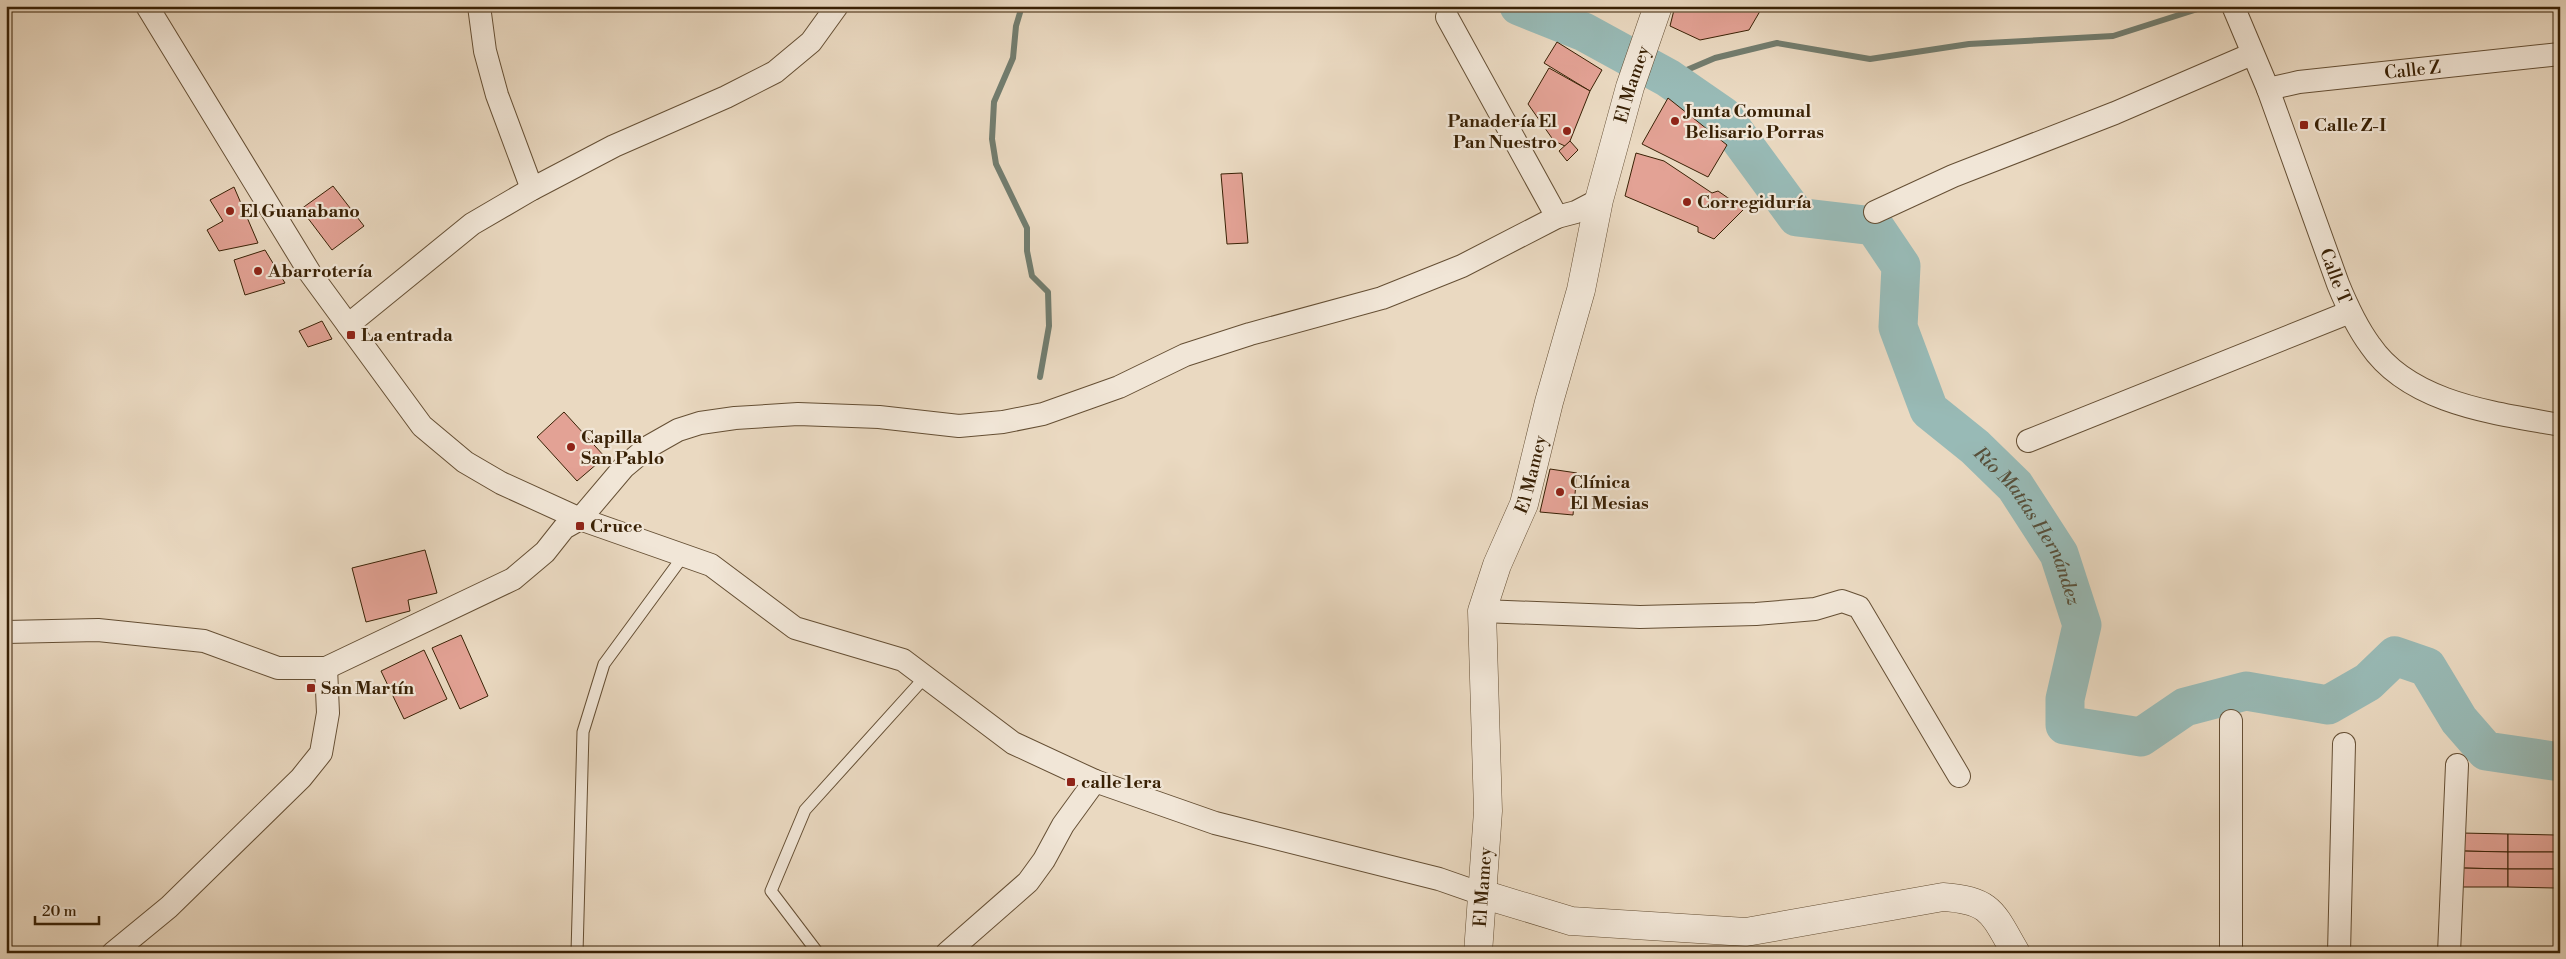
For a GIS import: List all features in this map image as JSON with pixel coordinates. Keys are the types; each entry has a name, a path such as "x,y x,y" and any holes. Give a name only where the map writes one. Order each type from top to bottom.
{"street":[{"path":"147,6 310,273 422,426 446,449 483,474 580,519 684,555 722,571 795,628 819,637 902,660 926,676 1013,743 1095,781 1215,823 1439,879 1571,921 1746,932 1942,897 1964,899 1991,912 2016,953"},
{"path":"479,6 484,52 497,95 532,189"},
{"path":"348,324 472,224 532,189 614,146 726,97 775,72 811,42 837,6"},
{"name":"El Mamey","path":"1478,953 1488,811 1482,611 1497,565 1524,504 1548,402 1581,290 1599,200 1630,86 1658,6"},
{"name":"Calle T","path":"2234,9 2268,90 2350,312 2370,347 2394,370 2426,391 2466,407 2560,425"},
{"path":"1446,17 1557,217"},
{"path":"1874,212 1953,176 2115,113 2252,54"},
{"name":"Calle Z","path":"2268,90 2299,82 2560,54"},
{"path":"6,632 98,630 204,641 278,668 326,668 514,578 545,552 564,528 580,519 624,467 648,447 678,430 700,423 735,418 798,414 879,418 959,426 1003,422 1043,414 1119,387 1185,354 1382,298 1462,266 1557,217 1576,212 1599,200"},
{"path":"2028,441 2350,312"},
{"path":"1482,611 1650,617 1756,614 1815,609 1842,601 1859,607 1958,776"},
{"path":"113,953 169,906 301,778 321,753 328,713 326,668"},
{"path":"2231,721 2231,953"},
{"path":"2339,953 2344,744"},
{"path":"2449,953 2457,765"},
{"path":"947,953 1028,882 1044,860 1063,825 1095,781"}],"lane":[{"path":"577,953 583,732 604,664 684,555"},
{"path":"818,953 771,891 805,810 926,676"}],"building":[{"path":"1675,6 1763,6 1749,30 1700,40 1670,26"},
{"path":"1557,42 1602,70 1590,91 1544,63"},
{"path":"1549,68 1590,91 1570,141 1565,146 1554,141 1528,104"},
{"name":"Junta Comunal Belisario Porras","path":"1668,98 1727,145 1708,177 1642,144"},
{"path":"1570,141 1578,150 1567,161 1559,151"},
{"name":"Corregiduría","path":"1636,153 1664,161 1712,193 1718,191 1744,209 1714,239 1698,232 1698,227 1625,196"},
{"path":"1242,173 1248,243 1227,244 1221,174"},
{"path":"333,186 364,226 332,250 301,209"},
{"name":"El Guanabano","path":"234,187 258,243 219,251 207,230 223,221 210,200"},
{"name":"Abarrotería","path":"265,250 285,283 245,295 234,260"},
{"path":"322,321 332,339 308,347 299,331"},
{"name":"Capilla San Pablo","path":"564,412 605,457 577,481 537,437"},
{"name":"Clínica El Mesias","path":"1550,469 1577,473 1573,515 1540,512"},
{"path":"425,550 437,593 408,600 410,611 366,622 352,568"},
{"path":"461,635 488,696 460,709 432,648"},
{"path":"424,650 447,699 404,719 381,671"},
{"path":"2462,833 2508,834 2508,852 2462,851"},
{"path":"2508,834 2556,835 2555,852 2508,852"},
{"path":"2462,851 2508,852 2508,869 2461,868"},
{"path":"2508,852 2555,852 2555,869 2508,869"},
{"path":"2461,868 2508,869 2508,887 2461,887"},
{"path":"2508,869 2555,869 2555,888 2508,887"}],"waterway":[{"path":"1022,6 1016,26 1013,58 994,102 992,139 996,164 1027,228 1027,251 1032,276 1048,292 1049,326 1040,377"},
{"name":"Río Matías Hernández","path":"1519,6 1584,32 1668,78 1723,116 1797,217 1874,226 1901,266 1898,327 1929,410 1975,447 2015,486 2059,554 2082,625 2065,699 2065,725 2141,737 2185,707 2246,691 2328,705 2368,682 2395,656 2427,667 2459,720 2486,751 2560,762"},
{"path":"1668,78 1715,58 1777,43 1870,59 1969,44 2113,36 2207,6"}],"place":[{"name":"Junta Comunal Belisario Porras","path":"1675,121"},
{"name":"Calle Z-I","path":"2304,125"},
{"name":"Panadería El Pan Nuestro","path":"1567,131"},
{"name":"Corregiduría","path":"1687,202"},
{"name":"El Guanabano","path":"230,211"},
{"name":"Abarrotería","path":"258,271"},
{"name":"La entrada","path":"351,335"},
{"name":"Capilla San Pablo","path":"571,447"},
{"name":"Clínica El Mesias","path":"1560,492"},
{"name":"Cruce","path":"580,526"},
{"name":"San Martín","path":"311,688"},
{"name":"calle 1era","path":"1071,782"}]}
